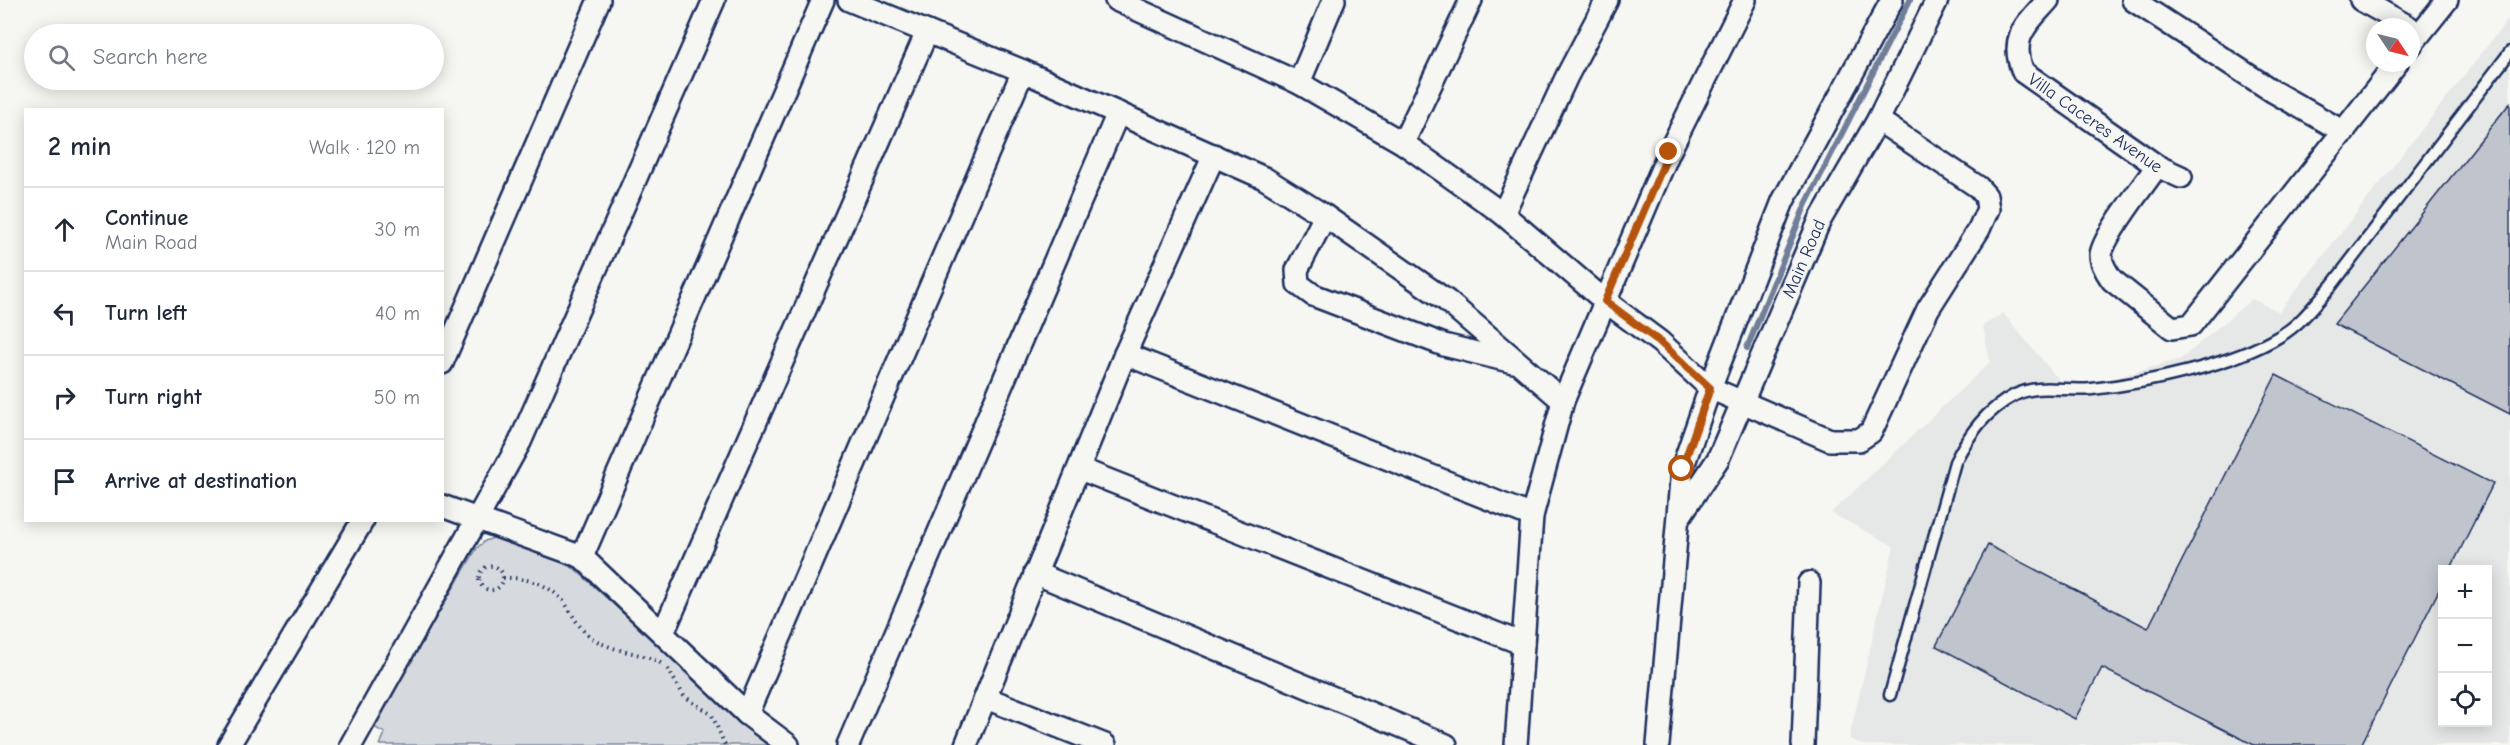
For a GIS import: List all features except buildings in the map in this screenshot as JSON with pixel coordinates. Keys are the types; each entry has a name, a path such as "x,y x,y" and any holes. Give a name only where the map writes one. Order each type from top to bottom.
{"street":[{"path":"444,358 599,0"},
{"path":"351,745 520,442 714,0"},
{"path":"582,557 824,0"},
{"path":"849,0 1023,71 1264,177 1325,216 1447,301 1563,401"},
{"path":"1116,0 1299,83 1403,143 1503,214 1605,301 1660,342 1710,388 1830,440 1859,440 1871,432 1928,309 1979,229 1988,209 1986,196 1978,187 1878,120"},
{"path":"1299,83 1334,0"},
{"path":"1403,143 1471,0"},
{"path":"1503,214 1567,76 1607,0"},
{"path":"1516,745 1532,516 1563,401 1669,152 1745,0"},
{"name":"Main Road","path":"1658,745 1682,469 1710,388 1783,201 1892,0"},
{"name":"Main Road","path":"1676,522 1718,459 1820,220 1878,120 1937,0"},
{"name":"Villa Caceres Avenue","path":"2048,0 2024,28 2017,43 2017,58 2023,72 2157,166 2181,177"},
{"path":"2133,0 2274,92 2344,132"},
{"path":"2361,0 2389,18"},
{"path":"2420,26 2447,0"},
{"path":"663,633 927,32"},
{"path":"747,714 1023,71"},
{"path":"2157,166 2111,234 2101,254 2105,271 2112,280 2172,328 2191,325 2390,72"},
{"path":"848,745 1118,113"},
{"path":"966,745 1035,573 1080,470 1125,354 1214,155"},
{"path":"1325,216 1297,270 1298,284 1313,295 1444,345 1517,363"},
{"path":"1125,354 1532,516"},
{"path":"1080,470 1523,644"},
{"path":"444,507 476,520 563,548 582,557 747,714 788,745"},
{"path":"230,745 362,522"},
{"path":"1035,573 1446,745"},
{"path":"1803,745 1809,583"},
{"path":"986,698 1105,745"}],"lane":[{"path":"1890,695 1955,462 1970,432 1988,415 2016,395 2040,388 2087,390 2123,386 2223,360 2282,335 2302,319 2332,285 2510,52"}],"path":[{"path":"490,566 498,568 503,578 500,585 490,589 483,586 480,579 481,572 490,566"},
{"path":"503,578 521,577 549,589 564,602 574,620 595,640 662,664 674,678 684,696 712,716 724,745"}],"shaded area":[{"path":"2510,17 2510,745 1864,745 1849,739 1894,546 1831,513 1990,362 1983,326 2003,313 2063,385 2084,387 2181,359 2252,299 2279,312"},
{"path":"493,538 575,569 767,745 380,745 385,733 372,726 477,548"}],"waterway":[{"path":"1747,348 1805,206 1910,0"}],"route":[{"path":"1669,152 1605,301 1660,342 1710,388 1682,469"}]}
